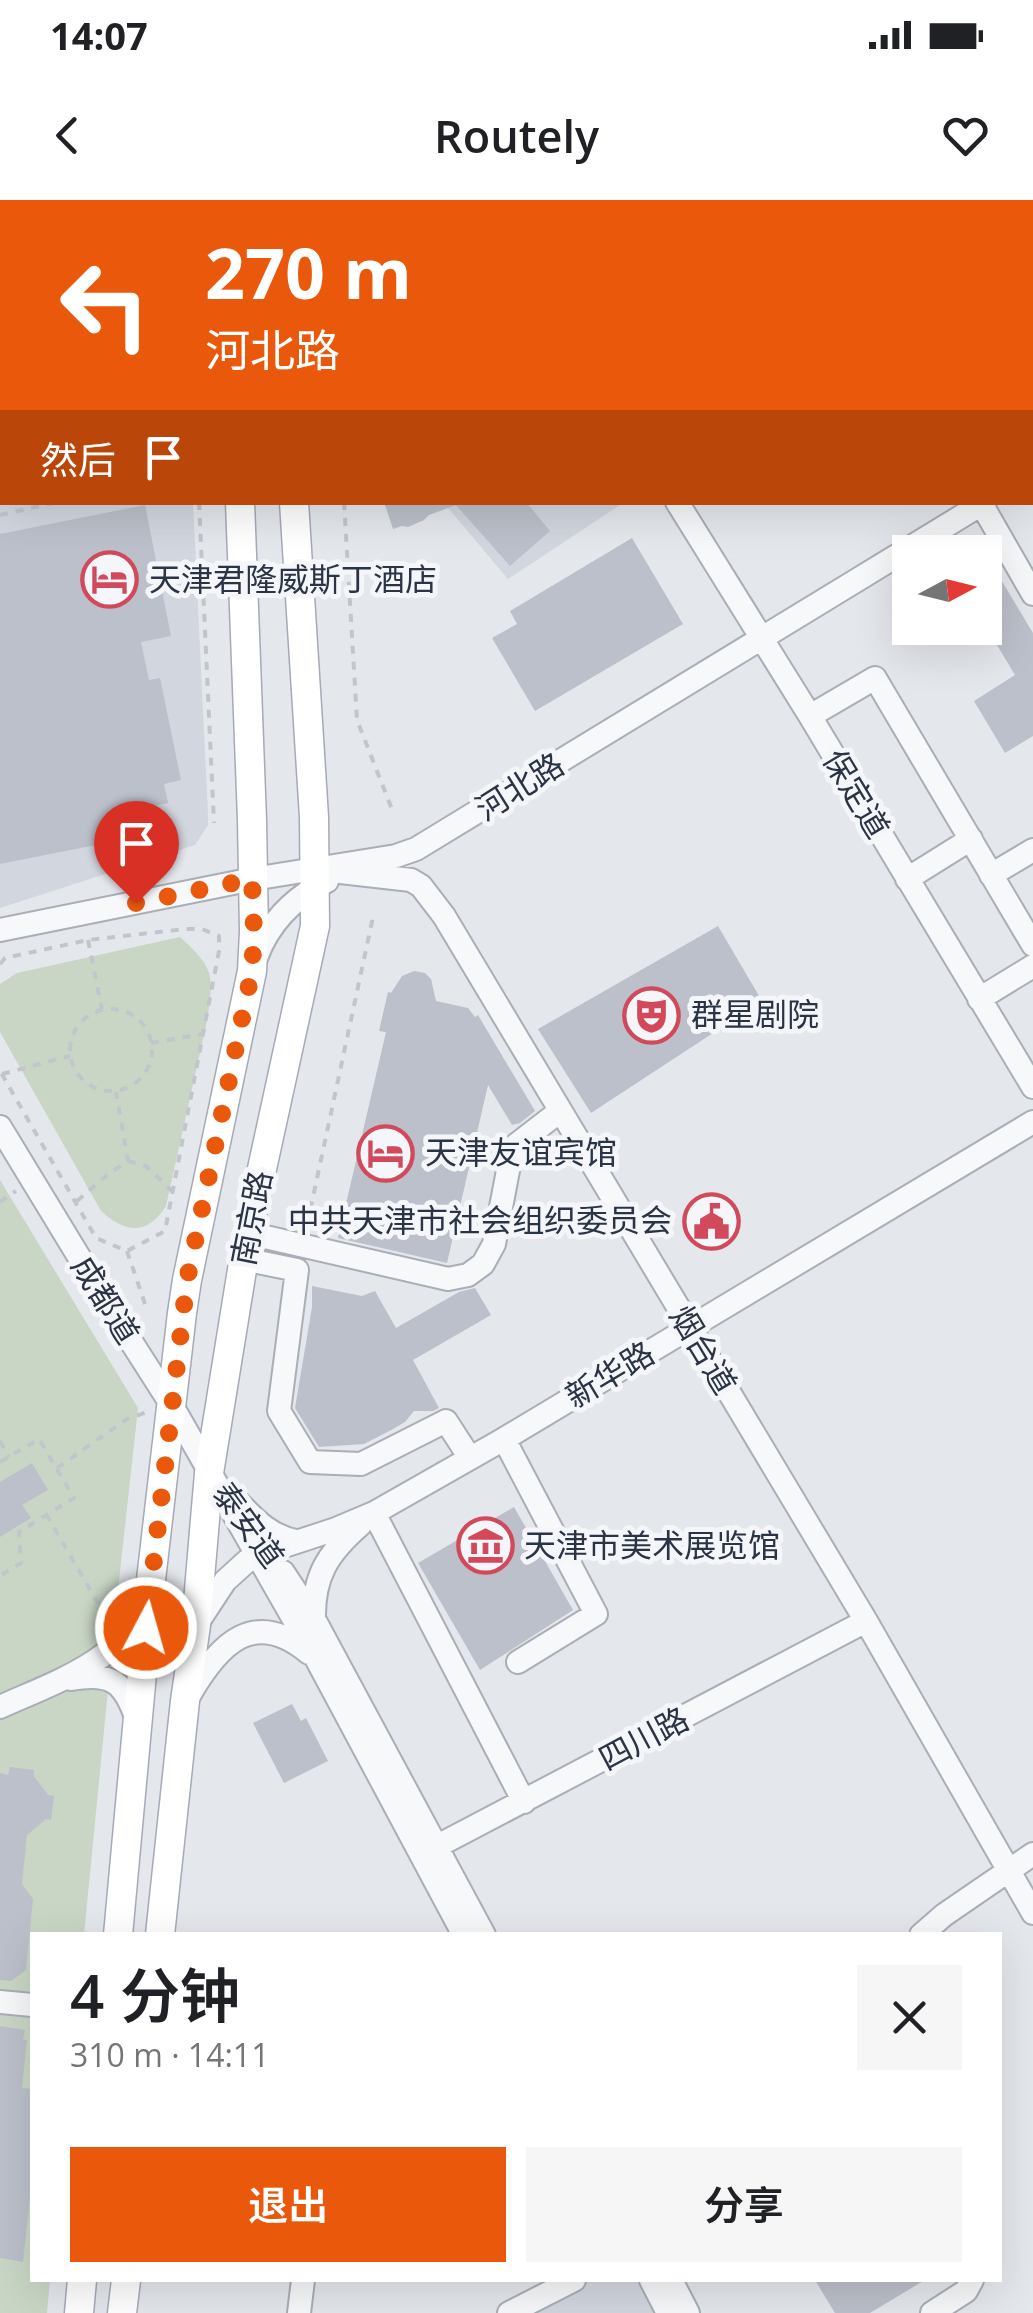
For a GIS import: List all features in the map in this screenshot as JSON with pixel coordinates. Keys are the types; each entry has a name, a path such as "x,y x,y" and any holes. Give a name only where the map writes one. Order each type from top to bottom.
{"main road":[{"name":"南京路","path":"118,1932 149,1596 187,1280 252,971 240,505"},
{"name":"南京路","path":"160,1932 196,1626 209,1473 245,1246 315,926 314,816 294,505"},
{"path":"79,2313 82,2282"},
{"path":"122,2313 126,2282"}],"street":[{"name":"保定道","path":"680,505 1033,1087"},
{"name":"河北路","path":"7,930 252,879 314,878 397,866 428,843 982,505"},
{"path":"985,505 1033,594"},
{"path":"810,716 875,678 1033,945"},
{"path":"907,880 971,840"},
{"path":"992,875 1033,850"},
{"path":"252,971 267,931 314,878 397,866"},
{"name":"烟台道","path":"397,866 421,886 444,916 866,1621 1033,1913"},
{"path":"979,999 1033,966"},
{"path":"245,1246 302,1245 448,1279 468,1275 483,1264 494,1244 516,1146 560,1111"},
{"name":"新华路","path":"196,1626 238,1567 263,1553 336,1530 374,1513 1033,1122"},
{"name":"成都道","path":"0,1127 171,1404 209,1473"},
{"path":"245,1246 297,1270 279,1410 310,1462 361,1464 446,1421 470,1458"},
{"path":"504,1438 596,1614 518,1662"},
{"path":"209,1473 270,1532 296,1541"},
{"name":"泰安道","path":"209,1473 314,1619 429,1851 463,1932"},
{"path":"314,1619 313,1598 324,1566 347,1536 374,1513 524,1802"},
{"name":"泰安道","path":"263,1553 317,1660 429,1851 482,1932"},
{"path":"0,1706 100,1658 138,1622 149,1596"},
{"name":"四川路","path":"429,1851 866,1621"},
{"path":"185,1701 214,1656 227,1644 252,1633 280,1634 317,1660"},
{"path":"57,1681 86,1676 112,1680 128,1695 137,1720"},
{"path":"924,1932 944,1914 1033,1854"},
{"path":"0,2002 30,2005"},
{"path":"299,2313 304,2282"},
{"path":"509,2313 570,2282"},
{"path":"652,2282 668,2313"},
{"path":"671,2282 688,2313"},
{"path":"932,2313 966,2291 971,2282"}],"path":[{"path":"0,515 45,505"},
{"path":"199,505 214,823"},
{"path":"344,505 357,720 394,812"},
{"path":"302,1245 374,917"},
{"path":"0,964 5,958 88,940 185,929 202,929 219,936 166,1231 127,1251"},
{"path":"88,940 102,1010"},
{"path":"102,1010 124,1011 136,1017 145,1026 151,1043 149,1067 141,1079 116,1092 89,1086 79,1076 70,1056 76,1027 102,1010"},
{"path":"151,1043 203,1034"},
{"path":"70,1056 1,1073 96,1238 127,1251 145,1304"},
{"path":"116,1092 128,1161"},
{"path":"75,1202 128,1161 146,1166 173,1191"},
{"path":"56,1468 127,1420 171,1404"},
{"path":"0,1462 40,1439 74,1498 19,1532 21,1564 0,1576"},
{"path":"0,1442 9,1457"},
{"path":"46,1514 120,1643"}],"shaded area":[{"path":"0,505 193,505 208,825 195,845 0,908"},
{"path":"446,505 620,505 508,579"},
{"path":"557,2282 660,2282 676,2313 502,2313"}],"green space":[{"path":"180,937 200,957 209,974 207,1021 166,1206 151,1223 127,1227 101,1211 0,1032 0,984 17,973"},
{"path":"0,1180 138,1408 84,1932 30,1932 30,2282 50,2282 47,2313 0,2313"}],"building":[{"path":"145,505 171,636 141,642 149,680 160,678 181,780 164,784 168,803 136,809 141,836 0,864 0,534"},
{"path":"385,505 456,505 408,527 393,529"},
{"path":"456,505 528,505 550,531 510,566"},
{"path":"632,538 683,624 535,711 492,638 517,624 510,611"},
{"path":"1002,581 1033,633 1033,736 1005,753 974,701 1015,675 997,645 1002,645"},
{"name":"群星剧院","path":"718,926 762,1001 591,1113 538,1029"},
{"path":"414,971 431,979 436,1001 468,1008 475,1017 478,1015 535,1111 512,1125 488,1085 447,1263 338,1238 386,1032 379,1031 388,992 402,976"},
{"path":"312,1286 362,1296 375,1291 396,1328 459,1292 475,1288 491,1315 413,1360 439,1408 414,1411 405,1422 364,1444 319,1447 295,1408"},
{"path":"32,1463 48,1490 22,1505 31,1518 0,1537 0,1482"},
{"path":"514,1507 573,1610 480,1670 418,1563"},
{"path":"292,1704 301,1721 306,1718 328,1761 284,1783 253,1723"},
{"path":"10,1767 34,1770 48,1795 54,1796 51,1820 46,1819 27,1835 22,1884 33,1899 26,1970 11,1981 0,1980 0,1773 8,1775"},
{"path":"0,2026 25,2030 23,2040 27,2040 22,2088 30,2089 30,2197 23,2262 0,2258"},
{"path":"816,2282 922,2282 870,2313 835,2313"}],"place":[{"name":"天津君隆威斯丁酒店","path":"110,580"},
{"name":"群星剧院","path":"652,1015"},
{"name":"天津友谊宾馆","path":"386,1153"},
{"name":"中共天津市社会组织委员会","path":"711,1221"},
{"name":"天津市美术展览馆","path":"485,1546"}],"route":[{"path":"136,903 252,879 252,971 187,1280 146,1628"}]}
